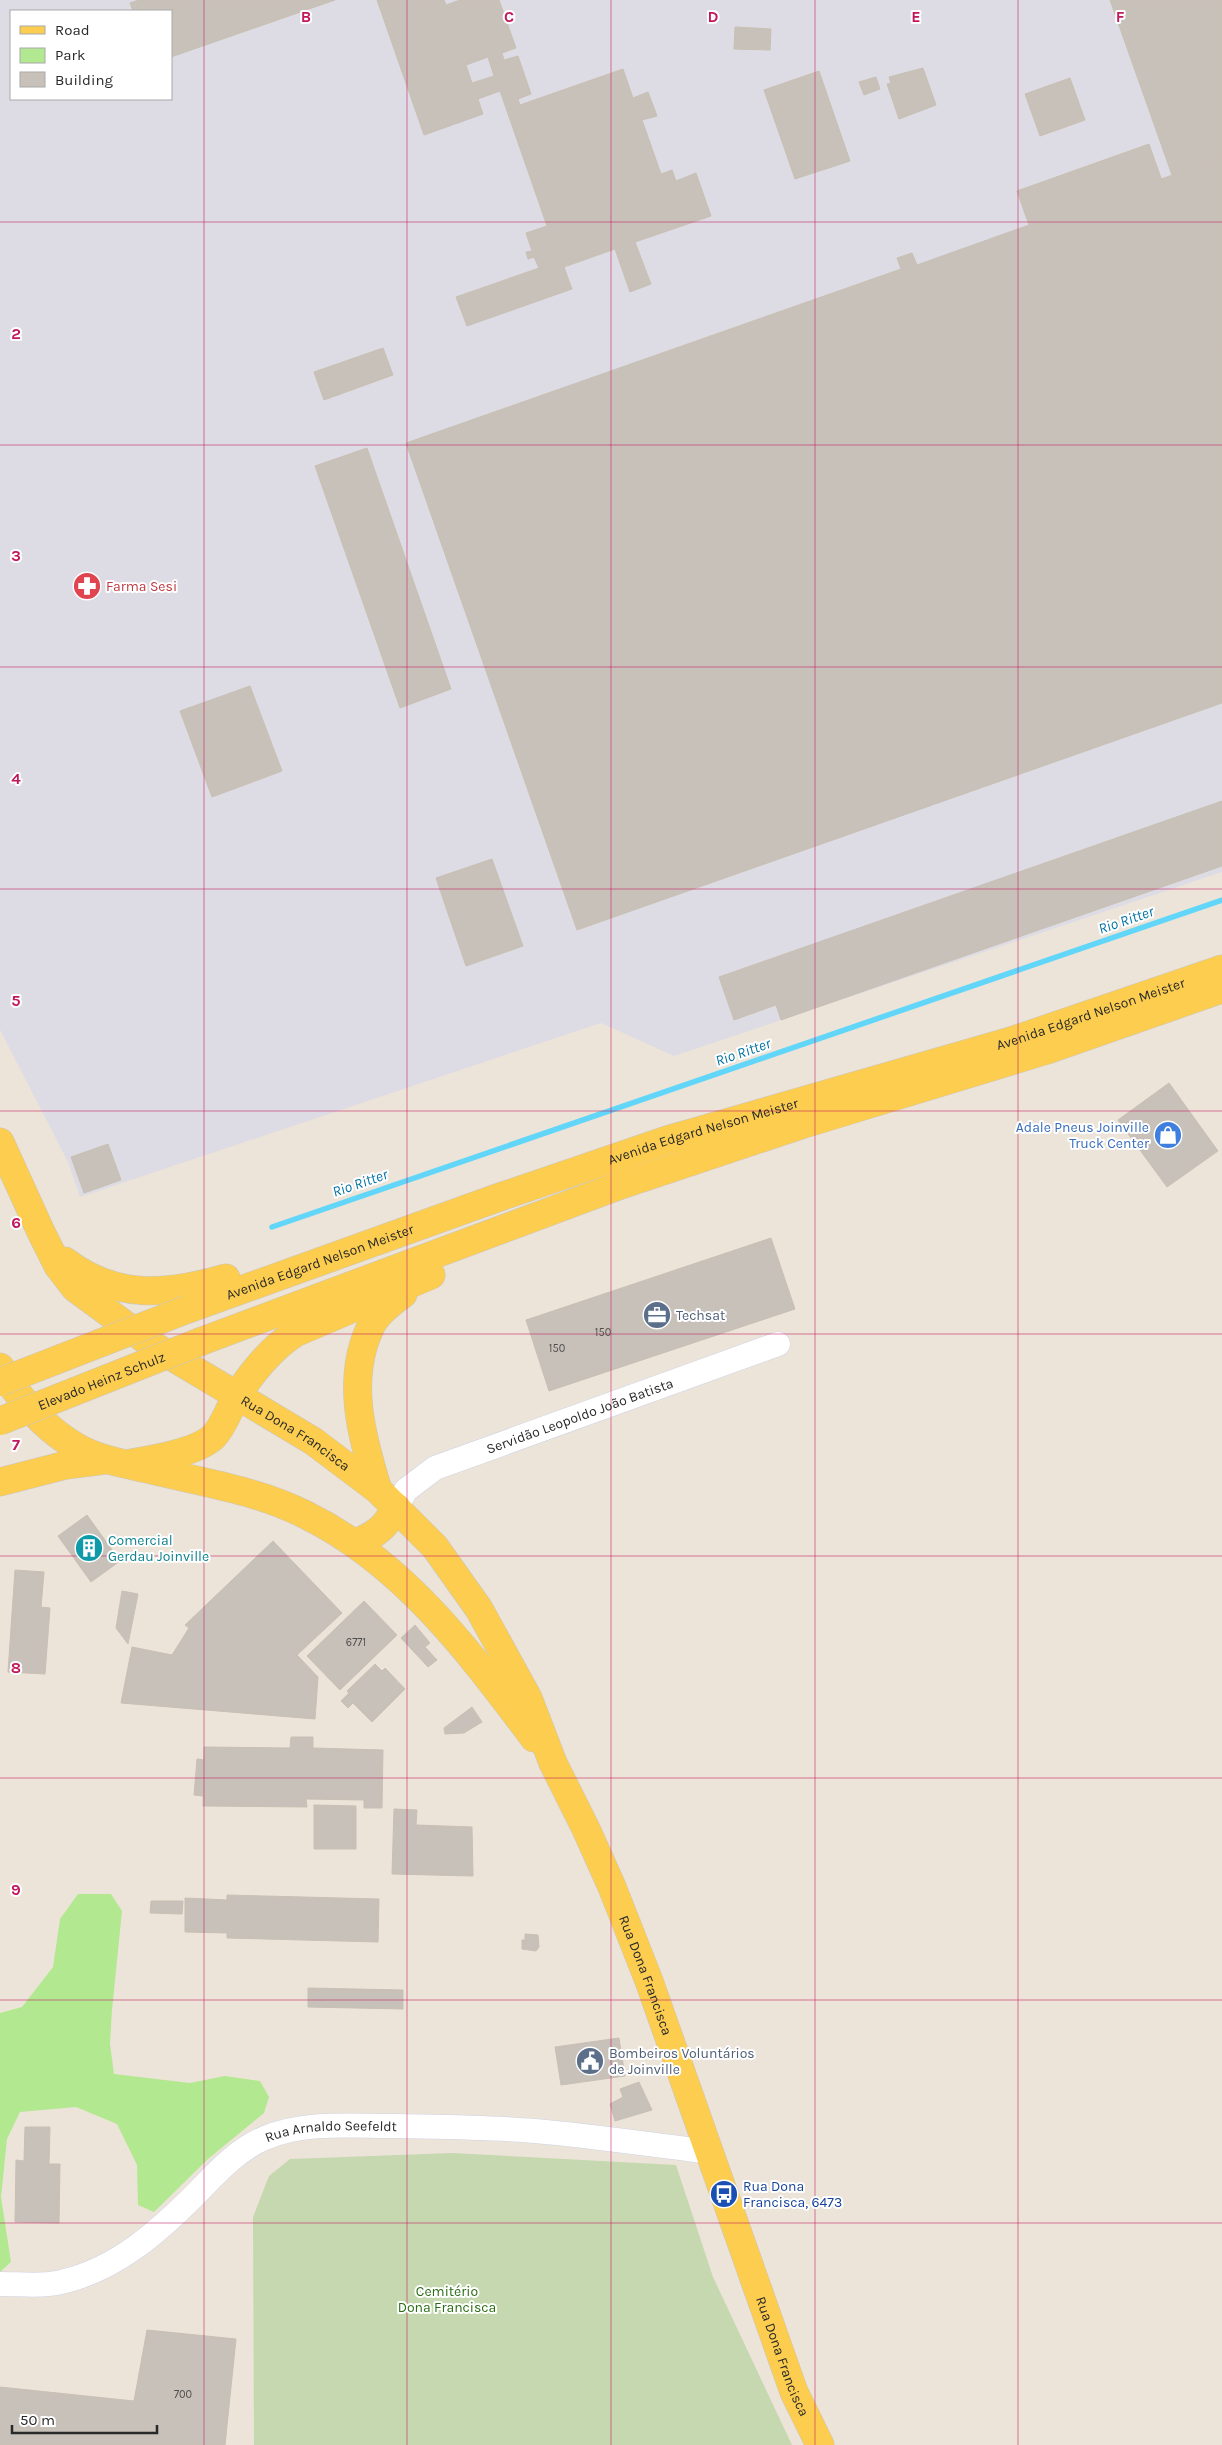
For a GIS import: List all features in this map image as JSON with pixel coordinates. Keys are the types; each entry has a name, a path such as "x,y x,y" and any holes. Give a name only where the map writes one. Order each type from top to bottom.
{"main road":[{"name":"Avenida Edgard Nelson Meister","path":"0,1382 188,1309 588,1166 811,1098 1029,1035 1222,969"},
{"name":"Avenida Edgard Nelson Meister","path":"202,1341 630,1182 804,1124 1047,1050 1222,989"},
{"path":"0,1482 66,1465 116,1462 187,1450 212,1437 232,1408 237,1395 281,1342 295,1333 426,1277 943,1082"},
{"path":"50,1249 85,1276 119,1288 156,1293 199,1286 296,1256 599,1144 643,1132 811,1098"},
{"name":"Rua Dona Francisca","path":"0,1142 58,1266 75,1288 154,1346 313,1441 387,1499 435,1547 479,1609 528,1698 553,1763 612,1887 649,1981 794,2392 820,2445"},
{"path":"355,1543 379,1531 387,1524 387,1499 361,1433 358,1410 360,1361 371,1325 390,1303 426,1277"},
{"name":"Elevado Heinz Schulz","path":"0,1421 202,1341"},
{"name":"Rua Dona Francisca","path":"0,1367 12,1387 44,1423 75,1446 116,1462 265,1498 306,1515 355,1543 396,1576 434,1614 473,1658 553,1763"}],"street":[{"name":"Servidão Leopoldo João Batista","path":"387,1499 406,1490 435,1468 778,1344"},
{"name":"Rua Arnaldo Seefeldt","path":"0,2284 64,2282 95,2271 116,2260 162,2228 220,2169 243,2151 263,2138 302,2128 345,2126 494,2128 710,2152"}],"shaded area":[{"path":"0,0 1222,0 1222,872 674,1056 601,1023 80,1197 68,1162 0,1030"}],"green space":[{"path":"78,1894 111,1894 122,1911 110,2044 114,2074 190,2083 225,2076 260,2081 269,2097 264,2113 208,2159 154,2212 138,2205 137,2165 117,2124 76,2107 20,2112 7,2139 1,2197 11,2262 0,2272 0,2013 22,2007 53,1967 60,1919"},
{"name":"Cemitério Dona Francisca","path":"452,2153 676,2165 713,2277 792,2445 254,2445 253,2217 269,2176 290,2159"}],"building":[{"path":"139,0 335,0 172,57 172,10 133,10 130,3"},
{"path":"377,0 444,0 446,5 460,0 499,0 516,48 502,53 504,60 518,56 531,94 518,99 520,105 623,69 633,98 648,92 657,116 642,120 661,174 672,170 676,181 696,173 711,216 635,242 651,284 630,292 615,249 564,267 572,289 467,326 456,297 539,268 534,257 528,259 526,252 532,251 526,233 547,226 500,91 478,99 483,114 424,135","holes":["488,57 494,76 472,83 466,65"]},
{"path":"1110,0 1222,0 1222,158 1172,175"},
{"path":"735,27 771,29 770,50 734,49"},
{"path":"923,68 936,105 899,119 887,84 891,83 889,77"},
{"path":"819,71 850,161 795,179 764,90"},
{"path":"876,77 880,89 864,95 859,82"},
{"path":"1070,78 1085,120 1040,136 1025,94"},
{"path":"1149,144 1222,351 1222,703 577,930 406,443 901,269 897,258 912,253 917,265 1029,225 1017,191"},
{"path":"1222,158 1222,351 1161,179"},
{"path":"383,348 393,375 324,400 314,372"},
{"path":"367,448 451,689 400,708 315,466"},
{"path":"250,686 282,771 212,797 180,711"},
{"path":"1222,801 1222,866 781,1020 776,1005 734,1020 719,977"},
{"path":"492,859 523,946 466,966 436,878"},
{"name":"Adale Pneus Joinville Truck Center","path":"1169,1083 1218,1151 1167,1187 1118,1120"},
{"path":"108,1144 121,1180 84,1193 71,1157"},
{"path":"771,1238 795,1309 549,1391 526,1320"},
{"name":"Comercial Gerdau Joinville","path":"87,1515 120,1561 91,1582 58,1536"},
{"path":"273,1541 342,1613 297,1655 318,1677 315,1719 121,1703 132,1647 172,1655 189,1628 185,1625"},
{"path":"15,1570 44,1572 41,1607 50,1608 45,1674 8,1672"},
{"path":"122,1591 138,1594 128,1644 116,1628"},
{"path":"364,1601 397,1635 340,1690 307,1656"},
{"path":"415,1625 430,1643 425,1647 437,1660 428,1667 401,1638"},
{"path":"375,1664 382,1671 385,1668 405,1689 372,1722 353,1703 348,1708 341,1701 349,1693 347,1691"},
{"path":"472,1707 482,1722 464,1733 445,1734 444,1728"},
{"path":"291,1737 313,1737 313,1748 383,1750 382,1808 364,1808 364,1800 306,1799 307,1807 203,1806 204,1747 290,1748"},
{"path":"197,1759 204,1760 203,1796 194,1795"},
{"path":"314,1805 356,1806 356,1849 314,1849"},
{"path":"394,1809 417,1810 416,1825 472,1827 473,1876 392,1874"},
{"path":"227,1895 379,1899 378,1942 227,1938 227,1933 185,1932 185,1898 227,1900"},
{"path":"151,1901 183,1901 182,1914 150,1913"},
{"path":"525,1934 538,1935 539,1947 536,1951 522,1949 522,1940 525,1940"},
{"path":"308,1988 403,1990 403,2009 308,2007"},
{"name":"Bombeiros Voluntários de Joinville","path":"619,2038 625,2076 561,2085 555,2047"},
{"path":"639,2082 652,2110 615,2121 610,2104 623,2097 620,2089"},
{"path":"25,2127 50,2127 49,2164 60,2164 59,2223 15,2222 16,2160 24,2161"},
{"path":"147,2330 236,2339 225,2445 0,2445 0,2387 134,2401"}],"waterway":[{"name":"Rio Ritter","path":"272,1227 1222,900"}],"place":[{"name":"Farma Sesi","path":"87,586"},
{"name":"Adale Pneus Joinville Truck Center","path":"1168,1135"},
{"name":"Techsat","path":"657,1315"},
{"name":"Comercial Gerdau Joinville","path":"89,1548"},
{"name":"Bombeiros Voluntários de Joinville","path":"590,2061"},
{"name":"Rua Dona Francisca, 6473","path":"724,2194"}]}
